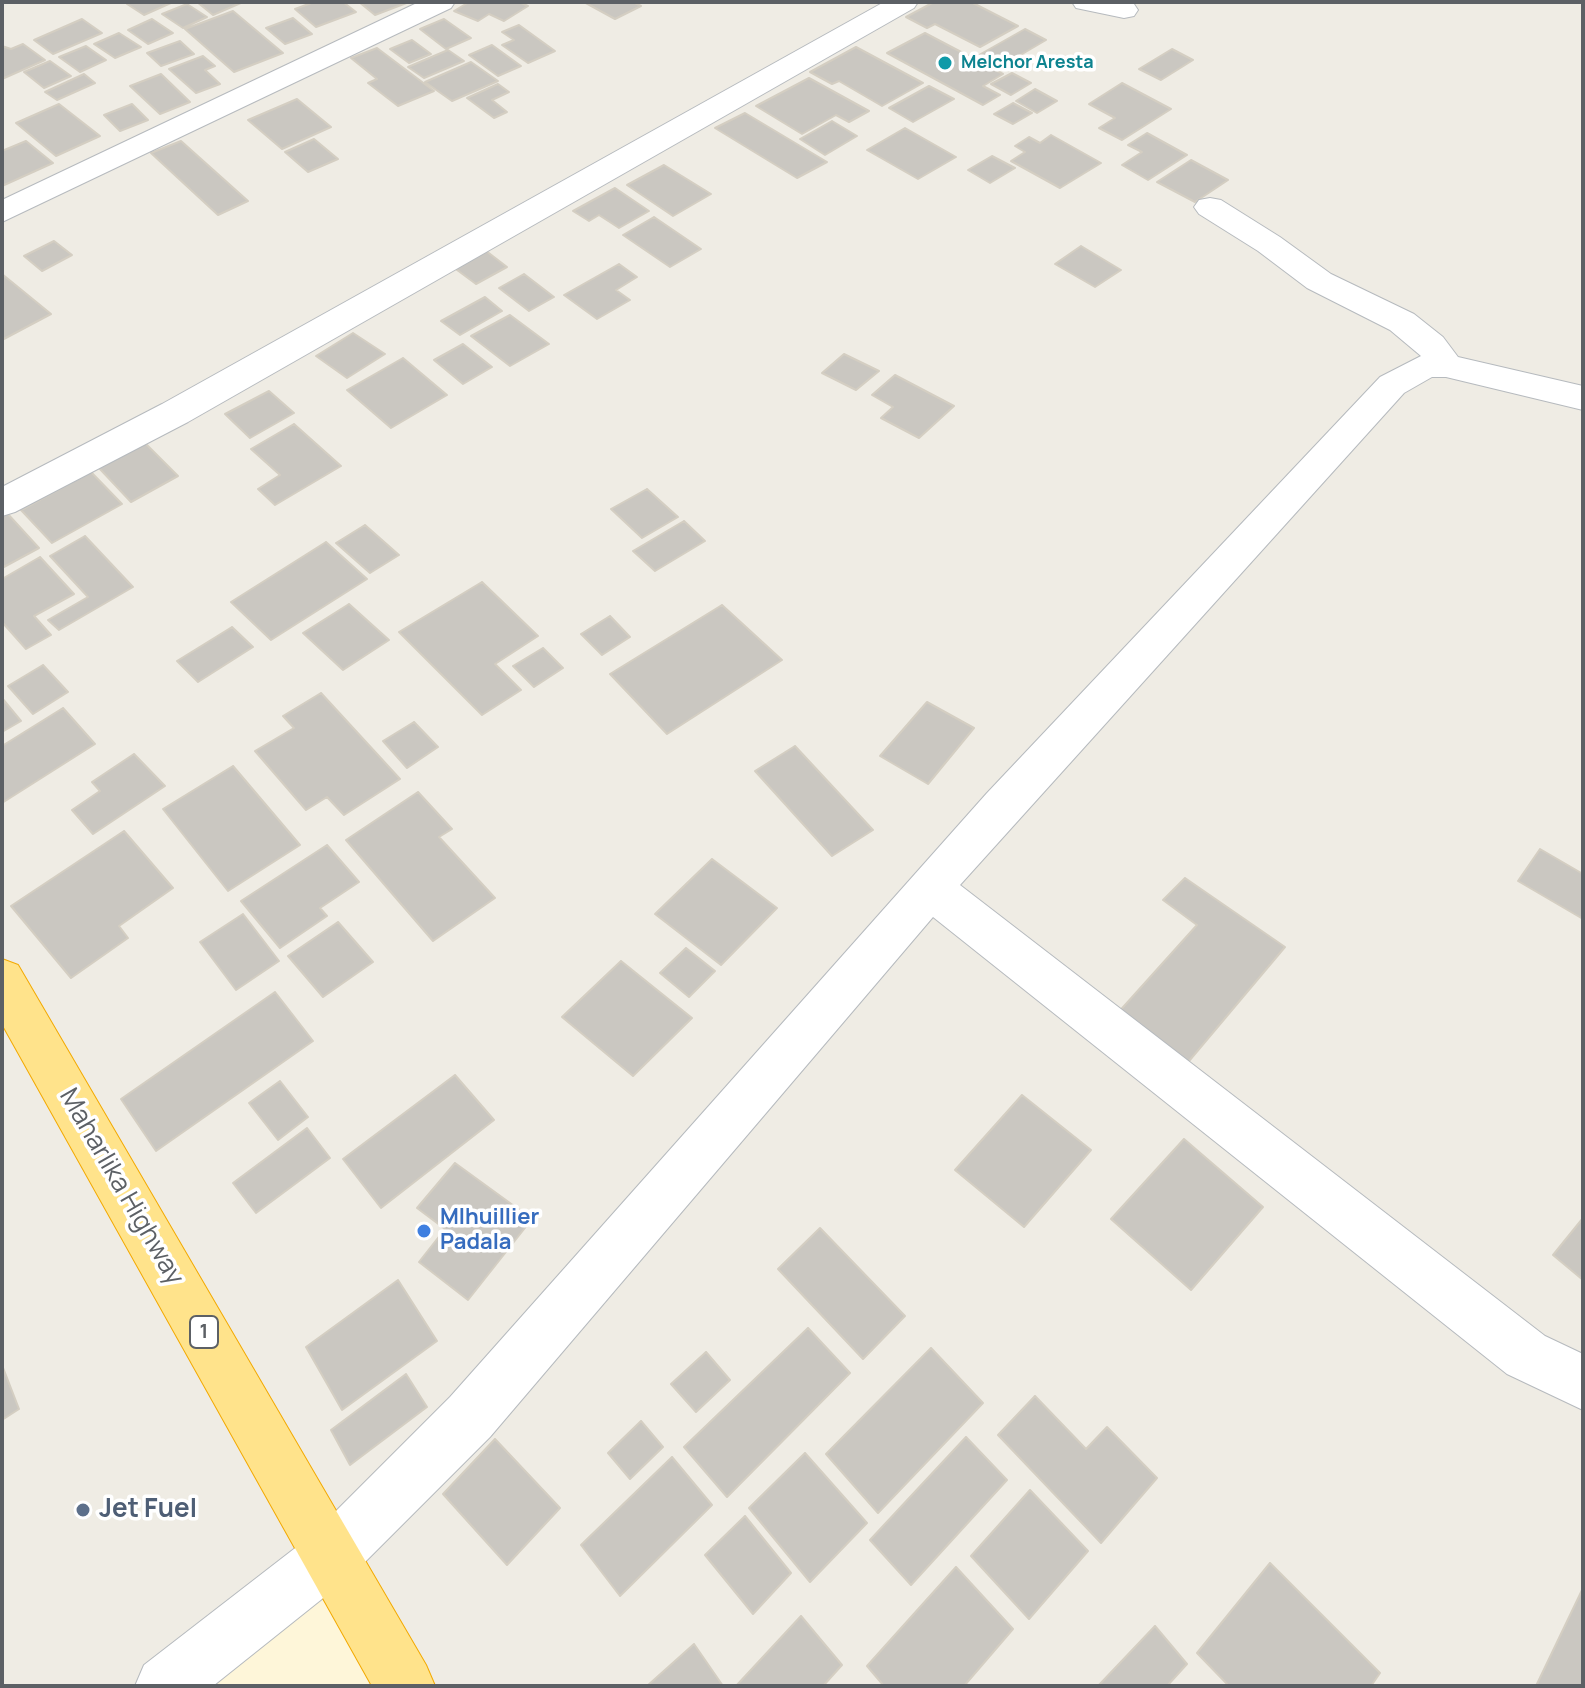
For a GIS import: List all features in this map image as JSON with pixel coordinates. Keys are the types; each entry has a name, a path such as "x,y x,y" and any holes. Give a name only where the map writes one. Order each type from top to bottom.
{"highway":[{"name":"Maharlika Highway","path":"2,980 405,1686"}],"street":[{"path":"2,212 441,2"},
{"path":"2,503 299,344 904,2"},
{"path":"1086,2 1124,10"},
{"path":"1210,207 1269,244 1319,281 1402,322 1431,345 1446,366"},
{"path":"165,1686 332,1555 470,1417 1002,806 1392,385 1426,366 1446,366 1583,398"},
{"path":"930,888 1526,1355 1583,1383"}],"shaded area":[{"path":"332,1555 405,1686 158,1686"}],"building":[{"path":"173,2 144,15 127,4"},
{"path":"197,2 243,2 213,15"},
{"path":"314,2 343,2 356,12 316,27 295,9"},
{"path":"359,2 409,2 375,15"},
{"path":"469,2 519,2 528,6 504,21 489,14 478,21 454,11"},
{"path":"584,2 633,2 641,6 615,19"},
{"path":"934,2 971,2 1018,26 980,47 935,24 927,28 906,17"},
{"path":"187,4 207,17 183,28 162,14"},
{"path":"233,11 283,53 234,72 185,29"},
{"path":"293,18 312,34 285,44 266,28"},
{"path":"82,19 102,33 53,54 34,40"},
{"path":"152,19 173,33 148,44 128,30"},
{"path":"444,19 471,38 446,49 420,29"},
{"path":"519,25 555,51 528,63 502,45 514,40 502,32"},
{"path":"1025,29 1046,40 1000,67 979,55"},
{"path":"119,33 141,47 115,58 94,44"},
{"name":"Melchor Aresta","path":"925,33 1003,74 983,86 1000,95 983,105 887,53"},
{"path":"412,40 431,54 409,63 390,49"},
{"path":"180,41 194,54 161,66 147,53"},
{"path":"23,44 45,60 2,79 2,46 11,49"},
{"path":"492,45 521,66 498,76 469,55"},
{"path":"86,46 106,60 80,72 59,57"},
{"path":"856,47 923,83 882,106 839,81 832,84 810,72"},
{"path":"377,48 434,91 398,106 368,83 377,79 351,58"},
{"path":"1172,49 1193,60 1161,80 1139,69"},
{"path":"448,50 464,61 424,78 408,67"},
{"path":"203,56 215,66 205,70 220,84 196,93 169,69"},
{"path":"50,61 71,76 44,88 24,72"},
{"path":"471,62 498,81 452,101 425,82"},
{"path":"1012,73 1031,83 1011,95 991,84"},
{"path":"84,74 95,83 57,100 45,92"},
{"path":"161,74 190,102 160,114 130,86"},
{"path":"809,78 869,111 849,122 836,115 802,134 756,106"},
{"path":"1122,83 1171,109 1122,140 1099,128 1115,118 1089,104"},
{"path":"498,84 509,92 492,100 507,112 494,118 467,98"},
{"path":"929,86 954,99 913,122 889,108"},
{"path":"1035,89 1057,101 1037,113 1016,101"},
{"path":"297,99 331,127 282,149 248,120"},
{"path":"1013,103 1032,113 1013,124 994,114"},
{"path":"59,104 100,136 56,156 16,123"},
{"path":"132,104 148,120 120,131 104,115"},
{"path":"745,113 827,162 797,178 715,128"},
{"path":"832,121 857,136 825,155 800,139"},
{"path":"905,128 956,157 918,179 867,150"},
{"path":"1147,133 1187,155 1148,180 1122,165 1142,152 1128,145"},
{"path":"1051,135 1101,163 1060,188 1011,161 1025,152 1015,146 1029,137 1040,143"},
{"path":"314,139 338,159 308,172 285,152"},
{"path":"26,141 53,163 2,186 2,151"},
{"path":"181,141 248,201 218,215 151,153"},
{"path":"992,156 1015,168 990,183 968,170"},
{"path":"1191,160 1228,180 1195,202 1157,182"},
{"path":"664,165 711,194 673,216 627,185"},
{"path":"615,188 649,211 619,228 599,215 589,221 573,211"},
{"path":"654,217 701,249 670,267 623,235"},
{"path":"54,241 72,255 42,271 24,256"},
{"path":"1081,246 1121,270 1095,287 1055,264"},
{"path":"481,247 507,267 476,284 449,264"},
{"path":"619,264 637,277 616,290 630,300 597,319 564,295"},
{"path":"2,274 51,314 2,340"},
{"path":"524,274 554,297 529,311 499,288"},
{"path":"485,297 502,311 460,335 441,321"},
{"path":"510,315 549,344 510,366 471,336"},
{"path":"353,333 385,354 347,378 316,356"},
{"path":"463,344 492,367 463,384 434,360"},
{"path":"844,354 879,371 856,390 822,373"},
{"path":"403,358 447,395 391,428 347,390"},
{"path":"895,375 954,406 919,438 881,418 893,407 872,395"},
{"path":"269,391 294,413 250,438 225,414"},
{"path":"294,424 341,466 275,505 258,489 280,475 251,449"},
{"path":"145,443 178,476 131,502 99,468"},
{"path":"91,472 122,504 52,543 21,510"},
{"path":"647,489 678,517 642,538 611,509"},
{"path":"6,512 39,548 2,568 2,514"},
{"path":"684,521 705,541 655,571 633,551"},
{"path":"365,525 399,555 370,573 336,543"},
{"path":"85,536 133,587 59,630 48,620 88,597 50,556"},
{"path":"326,542 367,579 271,640 231,602"},
{"path":"40,557 74,594 34,616 51,635 26,649 2,622 2,579"},
{"path":"482,582 538,636 495,664 521,690 482,715 399,632"},
{"path":"349,604 389,640 343,670 303,633"},
{"path":"722,605 782,660 667,734 610,674"},
{"path":"610,616 630,637 602,655 581,634"},
{"path":"232,627 253,647 198,682 177,661"},
{"path":"543,648 563,668 534,687 513,666"},
{"path":"43,665 68,692 33,714 8,686"},
{"path":"321,693 400,779 344,815 327,797 306,810 255,751 294,728 283,716"},
{"path":"2,698 21,721 2,732"},
{"path":"927,702 974,728 928,784 880,756"},
{"path":"63,708 95,744 2,803 2,746"},
{"path":"414,722 438,747 407,768 383,741"},
{"path":"795,746 873,830 832,856 755,771"},
{"path":"134,754 165,786 93,834 72,810 100,791 92,782"},
{"path":"233,766 300,845 228,891 163,809"},
{"path":"418,792 452,829 439,837 495,898 433,941 346,840"},
{"path":"124,831 173,888 119,926 128,938 71,978 11,906"},
{"path":"327,845 359,882 320,908 327,916 280,948 241,901"},
{"path":"1540,849 1583,874 1583,919 1518,881"},
{"path":"712,859 777,908 721,965 655,914"},
{"path":"1185,878 1285,947 1184,1067 1116,1015 1197,925 1163,900"},
{"path":"243,914 279,961 236,990 200,942"},
{"path":"338,922 373,962 323,997 288,956"},
{"path":"686,948 715,971 689,997 660,973"},
{"path":"621,961 692,1018 633,1076 562,1017"},
{"path":"275,992 313,1041 156,1151 121,1099"},
{"path":"455,1075 494,1120 381,1208 343,1159"},
{"path":"280,1081 308,1117 278,1140 249,1103"},
{"path":"1022,1095 1091,1150 1024,1227 955,1170"},
{"path":"307,1128 330,1158 256,1213 233,1183"},
{"path":"1184,1139 1263,1207 1191,1290 1111,1219"},
{"path":"455,1163 532,1219 468,1300 419,1262 445,1229 417,1208"},
{"path":"1583,1218 1583,1280 1553,1255"},
{"path":"820,1228 905,1316 863,1359 778,1269"},
{"path":"398,1280 437,1341 342,1410 306,1347"},
{"path":"808,1328 850,1373 727,1497 684,1447"},
{"path":"931,1348 983,1403 878,1513 826,1454"},
{"path":"706,1352 730,1380 696,1412 671,1384"},
{"path":"2,1365 19,1409 2,1420"},
{"path":"406,1374 427,1407 350,1465 331,1430"},
{"path":"1035,1396 1086,1449 1107,1427 1157,1478 1101,1543 998,1435"},
{"path":"641,1421 663,1447 630,1479 608,1453"},
{"path":"966,1437 1007,1480 911,1585 870,1540"},
{"path":"495,1439 560,1508 507,1565 443,1494"},
{"path":"805,1453 867,1523 810,1582 749,1508"},
{"path":"672,1457 712,1505 620,1596 581,1545"},
{"path":"1030,1490 1088,1551 1029,1619 971,1556"},
{"path":"745,1516 791,1573 753,1614 705,1555"},
{"path":"1270,1563 1380,1673 1371,1686 1229,1686 1197,1653"},
{"path":"956,1567 1013,1629 964,1686 884,1686 867,1666"},
{"path":"1583,1588 1583,1686 1536,1686"},
{"path":"801,1616 842,1665 823,1686 736,1686"},
{"path":"1155,1626 1187,1664 1167,1686 1098,1686"},
{"path":"694,1644 723,1686 647,1686"}],"place":[{"name":"Melchor Aresta","path":"945,63"},
{"name":"Mlhuillier Padala","path":"424,1231"},
{"name":"Jet Fuel","path":"83,1510"}]}
